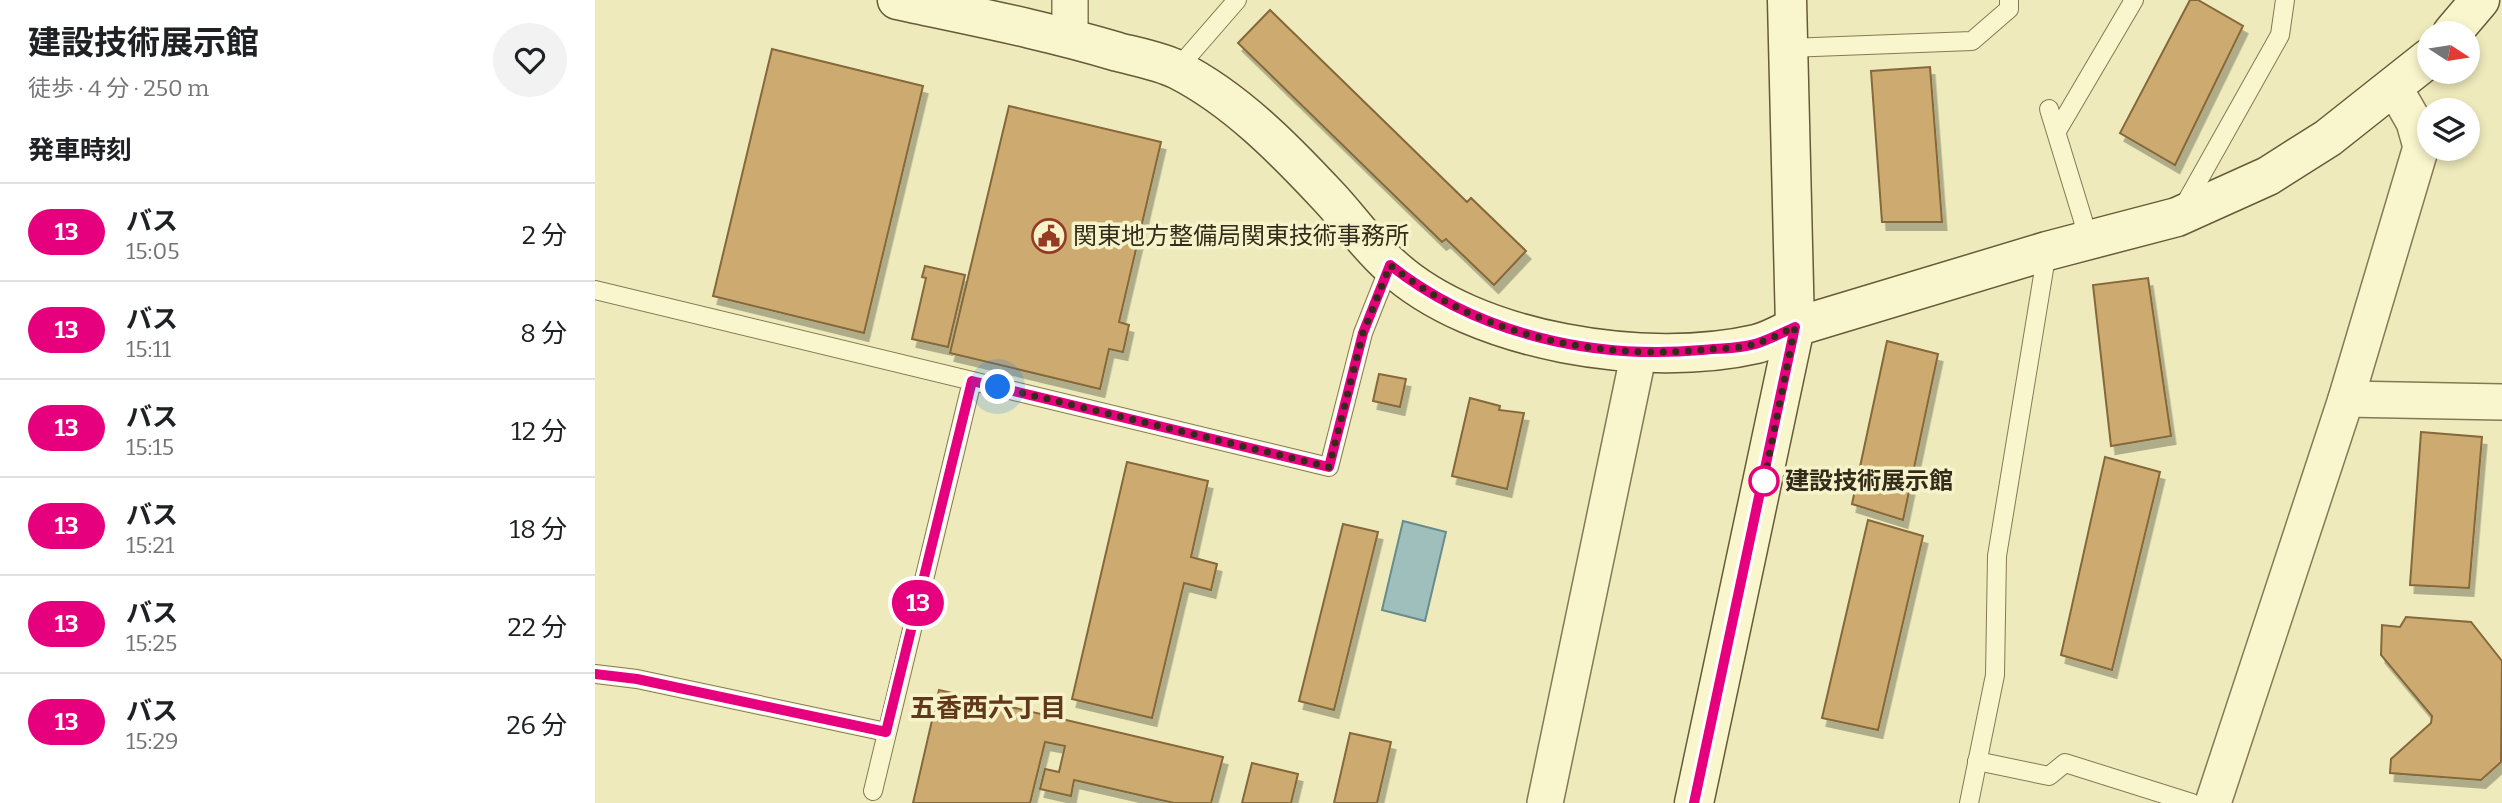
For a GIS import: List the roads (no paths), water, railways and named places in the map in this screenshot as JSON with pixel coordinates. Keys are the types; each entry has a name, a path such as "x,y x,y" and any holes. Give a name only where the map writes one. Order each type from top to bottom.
{"street":[{"path":"897,0 1070,37 1177,69 1238,109 1327,194 1390,265 1420,289 1457,309 1528,335 1617,351 1639,352 1746,346 1795,327 2047,251 2177,217 2268,176 2328,138 2417,68"},
{"path":"1070,0 1070,37"},
{"path":"1694,803 1795,327 1787,0"},
{"path":"2462,21 2480,0"},
{"path":"2213,803 2346,399 2421,147 2414,122 2394,87"},
{"path":"1545,803 1639,352"},
{"path":"2346,399 2502,402"}],"lane":[{"path":"1177,69 1237,0"},
{"path":"1788,48 1972,41 2009,9 2009,0"},
{"path":"2057,131 2134,0"},
{"path":"2177,217 2201,180 2280,35 2285,0"},
{"path":"2049,109 2083,220 2085,240"},
{"path":"1969,803 1995,674 1997,556 2047,251"},
{"path":"595,290 1329,467 1363,333 1390,265"},
{"path":"873,791 972,381"},
{"path":"595,674 637,679 886,732"},
{"path":"1977,761 2049,776 2065,763 2192,803"}],"water":[{"path":"1403,521 1446,532 1425,621 1382,610"}],"place":[{"name":"関東地方整備局関東技術事務所","path":"1049,236"},
{"name":"建設技術展示館","path":"1764,481"}],"district":[{"name":"五香西六丁目","path":"988,708"}]}
